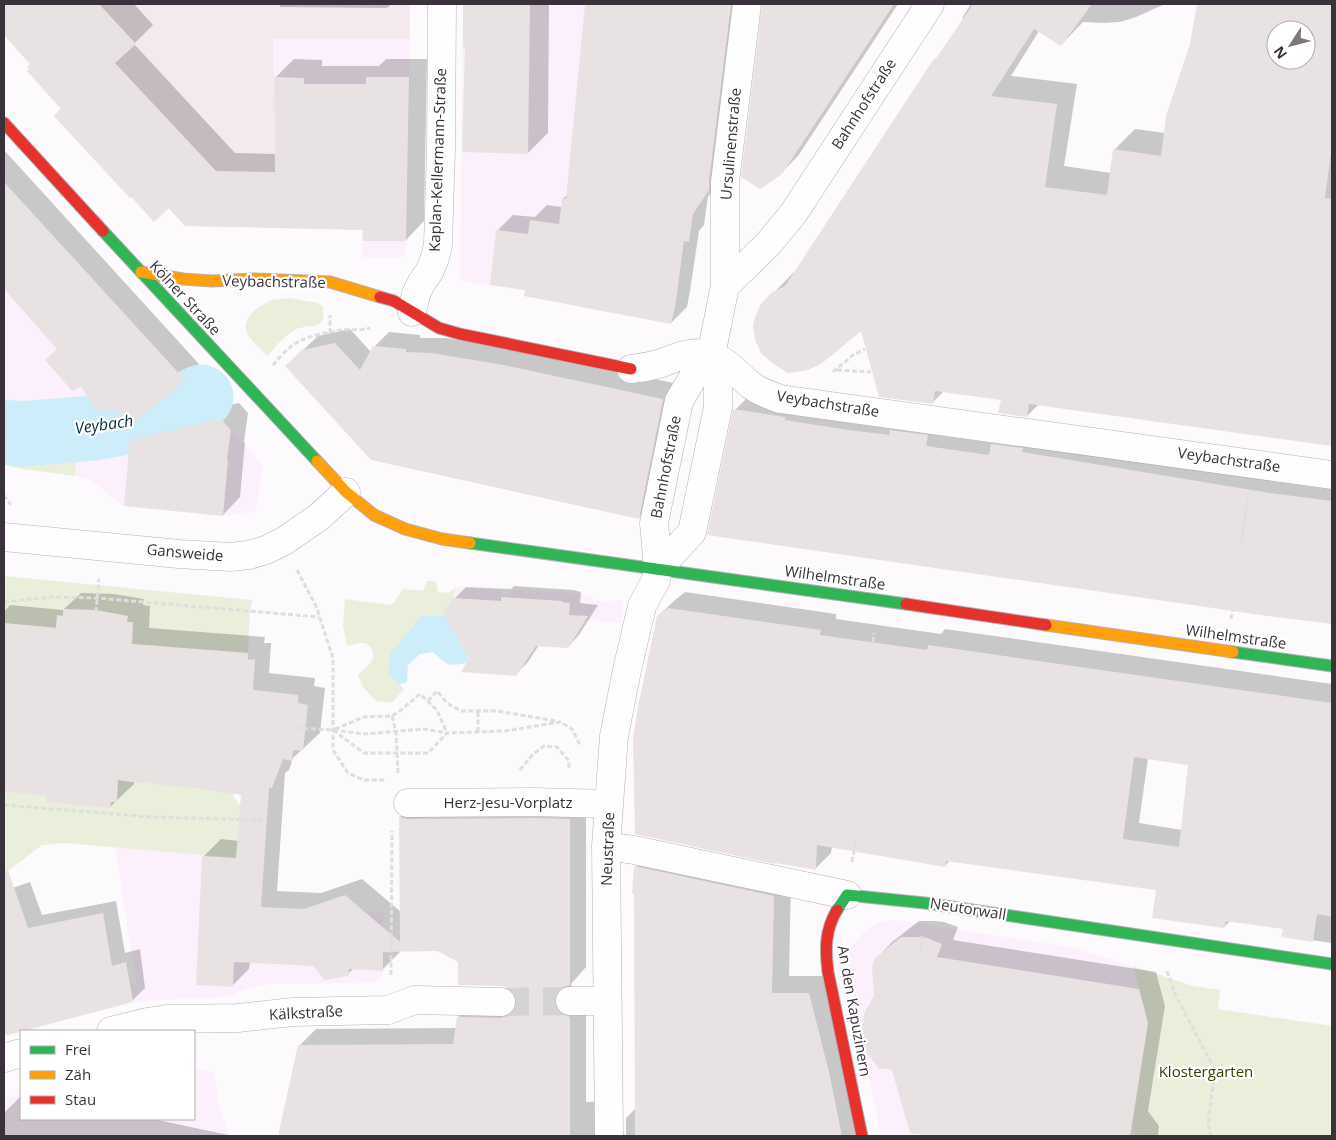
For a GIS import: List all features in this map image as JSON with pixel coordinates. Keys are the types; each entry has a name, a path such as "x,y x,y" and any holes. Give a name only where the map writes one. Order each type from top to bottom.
{"street":[{"name":"Kaplan-Kellermann-Straße","path":"412,312 416,294 435,258 438,244 442,4"},
{"name":"Ursulinenstraße","path":"725,286 725,182 747,4"},
{"name":"Bahnhofstraße","path":"725,286 768,244 793,214 930,4"},
{"name":"Kölner Straße","path":"4,123 346,492"},
{"name":"Veybachstraße","path":"141,272 183,279 212,281 255,278 330,282 394,302 439,328 631,369 660,363 682,355 699,353 712,355 721,359 753,386 764,393 780,399 1332,475"},
{"path":"658,568 692,532 718,407 718,378 712,355 725,286"},
{"name":"Bahnhofstraße","path":"658,568 654,523 679,401 695,374 712,355"},
{"name":"Gansweide","path":"4,536 179,554 230,557 249,555 266,550 284,541 319,517 346,492"},
{"name":"Wilhelmstraße","path":"346,492 374,515 405,529 442,539 658,568 1332,666"},
{"name":"Neustraße","path":"609,1136 606,846 614,736 642,606 656,580 658,568"},
{"name":"Herz-Jesu-Vorplatz","path":"403,791 533,802 609,804"},
{"name":"Neutorwall","path":"606,846 653,854 847,895 925,903 1332,964"},
{"name":"An den Kapuzinern","path":"847,895 835,912 826,932 825,950 862,1136"},
{"name":"Kälkstraße","path":"115,1030 147,1022 167,1020 238,1018 293,1012 388,1010 415,1000 501,1002"},
{"path":"570,1001 607,1002"},
{"path":"4,1058 20,1053"}],"path":[{"path":"276,361 298,341 343,330"},
{"path":"836,370 871,372"},
{"path":"4,437 6,413"},
{"path":"1241,546 1252,463"},
{"path":"296,570 316,606 333,658 333,750 348,773 364,780 403,791"},
{"path":"96,612 98,585"},
{"path":"4,602 50,597 97,598 319,617"},
{"path":"428,701 437,691 447,703 461,711 497,711 560,722 572,730 578,741"},
{"path":"333,730 364,717 392,716 420,694 437,710 447,733"},
{"path":"478,711 478,732"},
{"path":"388,1010 391,973 392,819 403,791 396,753 396,732 392,716"},
{"path":"296,728 365,734 424,729 447,733 505,731 560,722"},
{"path":"333,730 364,753 428,753 447,733"},
{"path":"4,805 151,817 266,820"},
{"path":"920,954 922,938"},
{"path":"1154,938 1175,994 1215,1070 1208,1124 1211,1136"}],"shaded area":[{"path":"4,4 410,4 410,39 273,39 276,227 185,226 169,208 154,222 54,116 61,108 27,71 29,69 27,67 30,64 4,35"},
{"path":"463,4 585,4 580,57 694,207 689,242 683,242 684,246 671,324 524,296 525,290 460,281"},
{"path":"273,38 410,39 406,249 404,255 399,258 362,257 363,230 276,228"},
{"path":"4,182 193,389 162,400 116,412 63,419 4,418"},
{"path":"212,409 263,465 256,511 223,516 124,506 91,481 75,476 76,444 175,425"},
{"path":"456,587 498,590 502,593 510,594 514,590 544,591 590,595 593,600 623,601 621,623 586,620 568,648 536,646 516,676 470,673 466,663 469,658 443,613 453,598"},
{"path":"115,847 236,858 261,907 383,913 383,971 381,976 378,980 371,983 265,984 227,997 133,1002 130,983 136,982"},
{"path":"895,920 1070,947 1133,966 1148,1023 1132,1128 1138,1136 881,1136 848,959 851,948 864,932 876,923"},
{"path":"195,1068 214,1072 218,1101 220,1102 219,1107 230,1136 4,1136 4,1098 20,1094 20,1120 195,1120"}],"green space":[{"path":"289,298 318,303 323,306 322,321 315,326 298,328 293,331 268,356 253,342 247,333 246,322 253,312 263,305 273,300"},
{"path":"76,444 75,476 9,467 11,446"},
{"path":"4,576 252,600 248,653 211,650 187,654 187,648 181,648 180,654 157,652 157,645 151,645 150,651 125,649 127,629 133,629 133,623 127,622 127,616 121,615 63,609 63,616 57,615 56,622 62,622 62,628 4,623"},
{"path":"427,581 436,582 438,592 449,593 456,587 453,598 445,616 389,673 404,689 392,703 376,701 362,686 358,675 372,660 373,652 371,648 362,643 347,646 343,626 345,599 391,605 404,589 423,591"},
{"path":"113,775 144,784 146,777 176,780 233,792 233,796 242,807 236,858 65,843 42,845 4,874 4,791 40,794 46,796 46,802 53,803 117,802"},
{"name":"Klostergarten","path":"1133,966 1193,986 1220,990 1218,1009 1332,1026 1332,1136 1138,1136 1132,1128 1148,1023"}],"water":[{"path":"422,616 445,616 469,658 466,663 451,665 433,652 420,654 408,665 407,682 399,685 389,673 390,654"}],"building":[{"path":"4,4 99,4 136,44 115,63 216,171 275,172 274,77 304,78 304,84 366,84 366,77 409,77 406,241 362,241 363,230 185,226 169,208 154,222 54,116 61,109 27,71 29,69 27,67 30,64 4,35"},
{"path":"463,4 530,4 528,154 462,152 465,47 463,47"},
{"path":"585,4 731,4 709,190 693,214 689,242 684,241 671,324 524,296 525,290 490,285 496,230 528,234 530,220 559,224 562,198 566,199"},
{"path":"762,4 894,4 782,174 760,189 741,177"},
{"path":"973,4 1092,4 1061,46 1034,29 991,96 1057,104 1045,187 1107,195 1113,149 1161,156 1166,117 1168,118 1166,116 1190,44 1197,4 1332,4 1332,145 1325,198 1332,199 1332,446 1029,404 1027,417 998,413 1001,400 935,391 933,404 879,397 861,331 821,364 808,370 788,373 761,353 755,340 753,325 761,304 771,293 785,286 933,60 935,60"},
{"path":"4,182 185,380 124,431 118,409 97,411 81,387 72,391 45,360 57,349 4,289"},
{"path":"335,343 360,370 373,346 406,349 406,352 431,353 498,364 663,399 639,519 371,460 285,366 302,350"},
{"path":"733,409 848,430 890,435 889,430 928,435 926,446 989,455 991,444 1023,448 1022,452 1270,493 1332,501 1332,624 707,535"},
{"path":"221,419 231,430 223,516 124,506 130,440"},
{"path":"501,597 562,601 570,603 569,615 588,616 568,648 536,646 516,676 461,672 469,658 443,613 453,598 501,601"},
{"path":"668,608 821,630 820,635 927,650 928,645 1332,703 1332,917 1317,914 1313,942 1281,937 1283,929 1226,921 1224,928 1152,918 1156,890 946,861 945,867 817,845 816,870 775,864 635,834 633,738 657,616","holes":["1134,757 1188,765 1179,847 1123,839"]},
{"path":"63,609 96,610 128,616 127,622 133,622 132,644 248,653 248,660 255,659 253,690 298,695 298,703 308,705 303,751 293,750 292,761 283,759 272,788 269,788 261,907 304,909 345,895 400,942 399,817 408,819 570,819 570,985 563,987 557,993 554,1001 556,1008 562,1014 570,1017 570,1136 278,1136 298,1045 453,1044 457,1017 501,1018 508,1016 515,1010 517,1003 515,995 510,989 502,986 458,985 458,962 437,951 383,952 383,971 349,969 348,976 325,980 313,966 234,962 233,987 196,985 202,856 236,858 241,795 175,785 175,787 118,780 117,802 111,802 110,808 46,802 46,796 4,791 4,623 56,628 57,615 63,616"},
{"path":"634,866 774,896 772,993 809,993 829,1072 842,1136 635,1136 634,893 632,894"},
{"path":"8,870 28,928 103,913 112,966 126,962 133,1002 27,1030 20,1030 20,1032 4,1036 4,871"},
{"path":"901,937 927,938 942,944 937,957 1139,989 1148,1023 1130,1136 932,1136 910,1133 892,1070 878,1068 858,1041 865,1012 874,996 872,969 874,959"}],"waterway":[{"name":"Veybach","path":"4,432 21,434 93,428 167,415 201,397"}],"tunnel":[{"path":"501,1002 570,1001"}],"traffic: fast":[{"path":"103,231 317,461"},
{"path":"470,543 906,604"},
{"path":"1233,652 1332,666"},
{"path":"837,910 847,895 925,903 1332,964"}],"traffic: slow":[{"path":"141,272 183,279 212,281 255,279 330,282 380,297"},
{"path":"317,461 346,492 374,515 405,529 442,539 470,543"},
{"path":"1046,625 1233,652"}],"traffic: jam":[{"path":"4,123 103,231"},
{"path":"380,297 394,301 439,328 631,369"},
{"path":"906,604 1046,625"},
{"path":"837,910 828,932 827,964 862,1136"}]}
